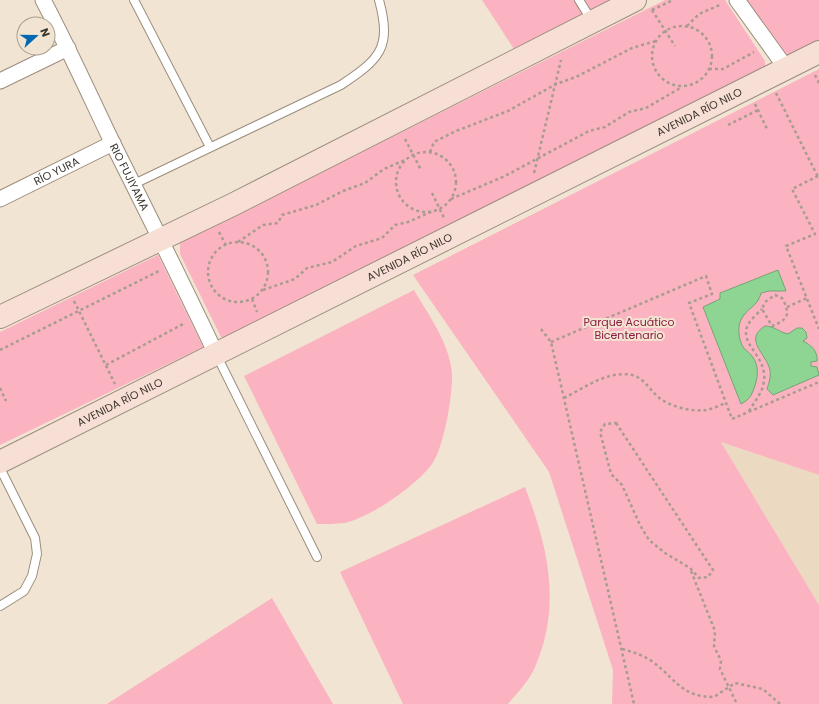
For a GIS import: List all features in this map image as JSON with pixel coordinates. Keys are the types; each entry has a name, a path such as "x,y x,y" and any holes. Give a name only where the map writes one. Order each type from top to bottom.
{"street":[{"name":"RIO FUJIYAMA","path":"43,0 162,240 216,354"},
{"path":"730,2 786,68"},
{"path":"0,317 162,240 593,22 644,5"},
{"path":"0,81 68,48"},
{"name":"AVENIDA RÍO NILO","path":"0,462 786,68 816,62"},
{"name":"RÍO YURA","path":"0,199 113,143"}],"lane":[{"path":"134,0 210,147"},
{"path":"134,184 341,85 368,67 383,46 385,22 379,0"},
{"path":"579,0 593,22"},
{"path":"216,354 317,557"},
{"path":"0,468 35,538 37,554 32,576 24,592 0,606"}],"path":[{"path":"687,26 699,14 730,2"},
{"path":"644,5 675,46"},
{"path":"430,152 434,142 456,131 508,111 556,84 576,77 632,48 656,41 665,32 679,26 687,26 700,32 709,43 712,58 707,74 698,82 682,87 646,108 629,112 611,124 589,131 505,176 450,200 434,212 408,222 395,225 382,238 356,246 332,262 307,268 295,279 263,290 254,299 238,303 226,300 213,290 208,273 209,264 218,250 226,245 238,242 263,224 278,223 282,215 316,205 343,191 365,183 384,170 405,160 413,154 430,152 444,158 453,168 456,184 450,200"},
{"path":"656,41 652,56 657,74 670,84 682,87"},
{"path":"709,69 723,69 754,52"},
{"path":"533,180 536,159 556,84 562,55"},
{"path":"816,62 819,83"},
{"path":"775,91 818,177 792,189 815,234 786,246 819,329"},
{"path":"754,102 768,132"},
{"path":"728,125 758,110"},
{"path":"403,135 420,170"},
{"path":"405,160 400,167 396,178 398,192 401,199 414,210 434,212"},
{"path":"432,193 446,222"},
{"path":"217,228 226,245"},
{"path":"238,242 248,244 256,248 265,259 268,274 263,290"},
{"path":"155,264 162,278"},
{"path":"0,350 164,268"},
{"path":"551,342 706,276 712,294 690,303 732,419 819,382"},
{"path":"748,412 762,389 763,371 760,359 747,340 746,331 750,321 762,309 764,302 775,295 782,298 787,307 787,316 781,323 772,326 762,309"},
{"path":"72,297 116,385"},
{"path":"787,307 807,298"},
{"path":"182,317 188,328"},
{"path":"106,365 186,323"},
{"path":"541,330 551,342 634,704"},
{"path":"564,398 615,375 632,375 644,382 656,396 671,404 690,409 707,410 726,403"},
{"path":"109,388 123,382"},
{"path":"0,388 6,401"},
{"path":"690,568 699,578 708,577 713,570 616,423 605,424 600,432 611,474 622,485 640,525 650,540 665,554 690,568 715,631 714,646 721,661 720,670 730,686 737,704"},
{"path":"622,649 638,653 653,662 677,685 691,693 714,697 735,683 763,689 780,704"}],"shaded area":[{"path":"778,270 786,291 769,291 761,293 755,305 743,316 739,326 739,334 742,344 755,360 757,368 756,382 751,395 741,404 703,307 720,299 720,293"},
{"path":"765,326 788,334 797,328 802,328 806,332 807,338 803,341 811,346 817,357 817,361 811,362 811,366 817,367 819,375 773,395 767,389 770,378 770,370 756,342 756,336"},
{"path":"721,442 819,475 819,605"}],"green space":[{"path":"482,0 610,0 514,49"},
{"path":"665,0 725,0 765,61 765,71 235,341 221,337 180,254 180,243"},
{"path":"746,0 819,0 819,48 797,59 784,55"},
{"name":"Parque Acuático Bicentenario","path":"819,69 819,475 721,442 819,605 819,704 612,704 613,670 549,472 413,275"},
{"path":"158,255 203,347 0,445 0,332"},
{"path":"414,290 443,340 452,373 451,394 447,420 436,456 432,464 416,481 392,500 367,515 344,523 317,524 244,376"},
{"path":"525,487 540,532 545,554 549,576 550,599 548,621 543,644 533,672 508,704 403,704 340,572"},
{"path":"272,598 333,704 107,704"}]}
